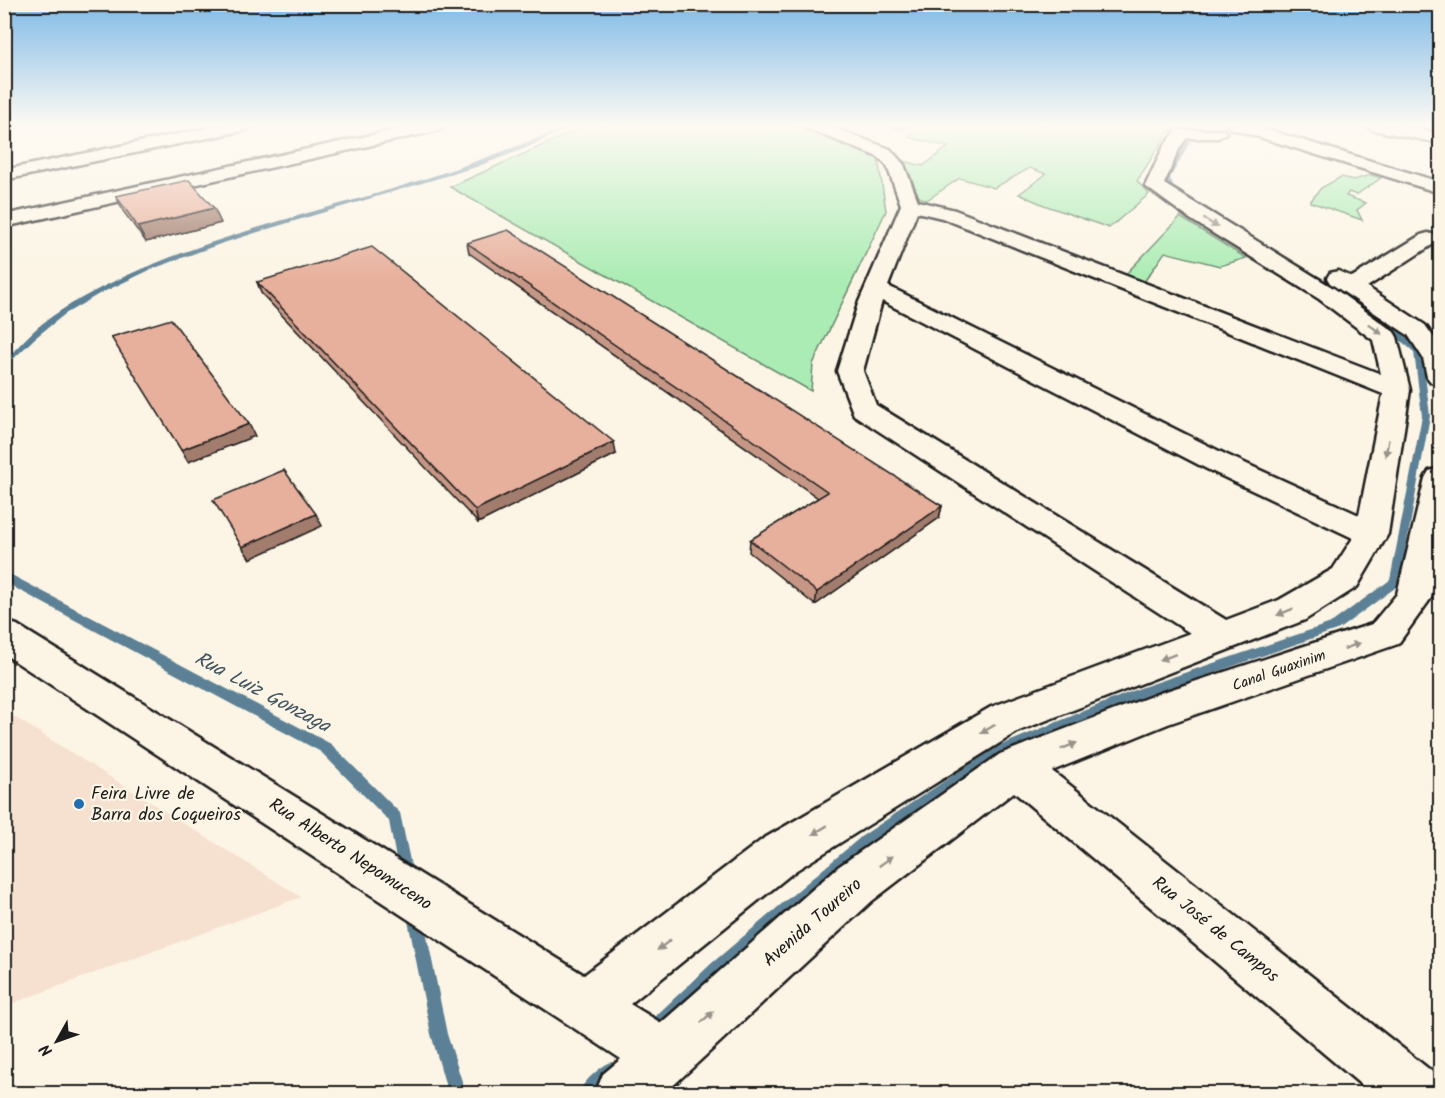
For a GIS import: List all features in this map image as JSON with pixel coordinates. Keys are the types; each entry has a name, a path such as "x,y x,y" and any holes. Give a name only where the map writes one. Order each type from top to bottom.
{"street":[{"path":"4,221 207,176"},
{"path":"899,176 910,205 869,304 850,371 864,409 1223,636"},
{"path":"587,1005 778,855 1005,719 1292,610 1345,578 1372,534 1397,390 1385,337 1327,294 1197,215 1154,186 1158,176"},
{"path":"1175,176 1177,181 1352,287 1417,330 1436,358 1440,377"},
{"path":"1401,176 1440,188"},
{"path":"910,205 948,214 1397,390"},
{"path":"1352,287 1428,239"},
{"path":"876,289 1217,462 1372,534"},
{"name":"Canal Guaxinim","path":"1015,767 1157,711 1385,634 1413,598 1440,478"},
{"name":"Rua Alberto Nepomuceno","path":"4,635 664,1056"},
{"name":"Avenida Toureiro","path":"623,1094 855,884 1015,767"},
{"name":"Rua José de Campos","path":"1015,767 1415,1094"}],"shaded area":[{"name":"Feira Livre de Barra dos Coqueiros","path":"5,711 301,897 5,1006"}],"green space":[{"path":"474,176 881,176 886,211 813,364 811,391 450,187"},
{"path":"910,176 1015,176 994,188 960,178 927,200 919,197"},
{"path":"1043,176 1140,176 1137,181 1149,194 1109,228 1019,194"},
{"path":"1366,176 1381,178 1356,195 1349,192 1346,196 1366,203 1357,210 1362,220 1310,202 1321,188 1341,177 1354,180"},
{"path":"1180,217 1246,258 1220,266 1165,252 1144,282 1125,275"}],"building":[{"path":"189,180 214,208 138,227 116,196"},
{"path":"508,230 942,506 817,592 750,540 828,492 467,243"},
{"path":"372,247 614,442 475,510 257,282"},
{"path":"171,319 249,424 181,450 111,337"},
{"path":"284,470 316,514 242,547 213,500"}],"waterway":[{"name":"Rua Luiz Gonzaga","path":"4,366 32,336 62,313 96,293 150,268 268,226 440,176"},
{"path":"1168,176 1170,187 1225,222"},
{"path":"652,1031 718,969 867,841 999,752 1144,692 1335,626 1395,582 1426,416 1418,351 1370,310 1325,284"},
{"name":"Rua Luiz Gonzaga","path":"4,575 326,748 395,818 406,875"},
{"name":"Rua Luiz Gonzaga","path":"414,911 439,1034 457,1094"},
{"path":"587,1094 611,1071"}],"place":[{"name":"Feira Livre de Barra dos Coqueiros","path":"79,804"}]}
